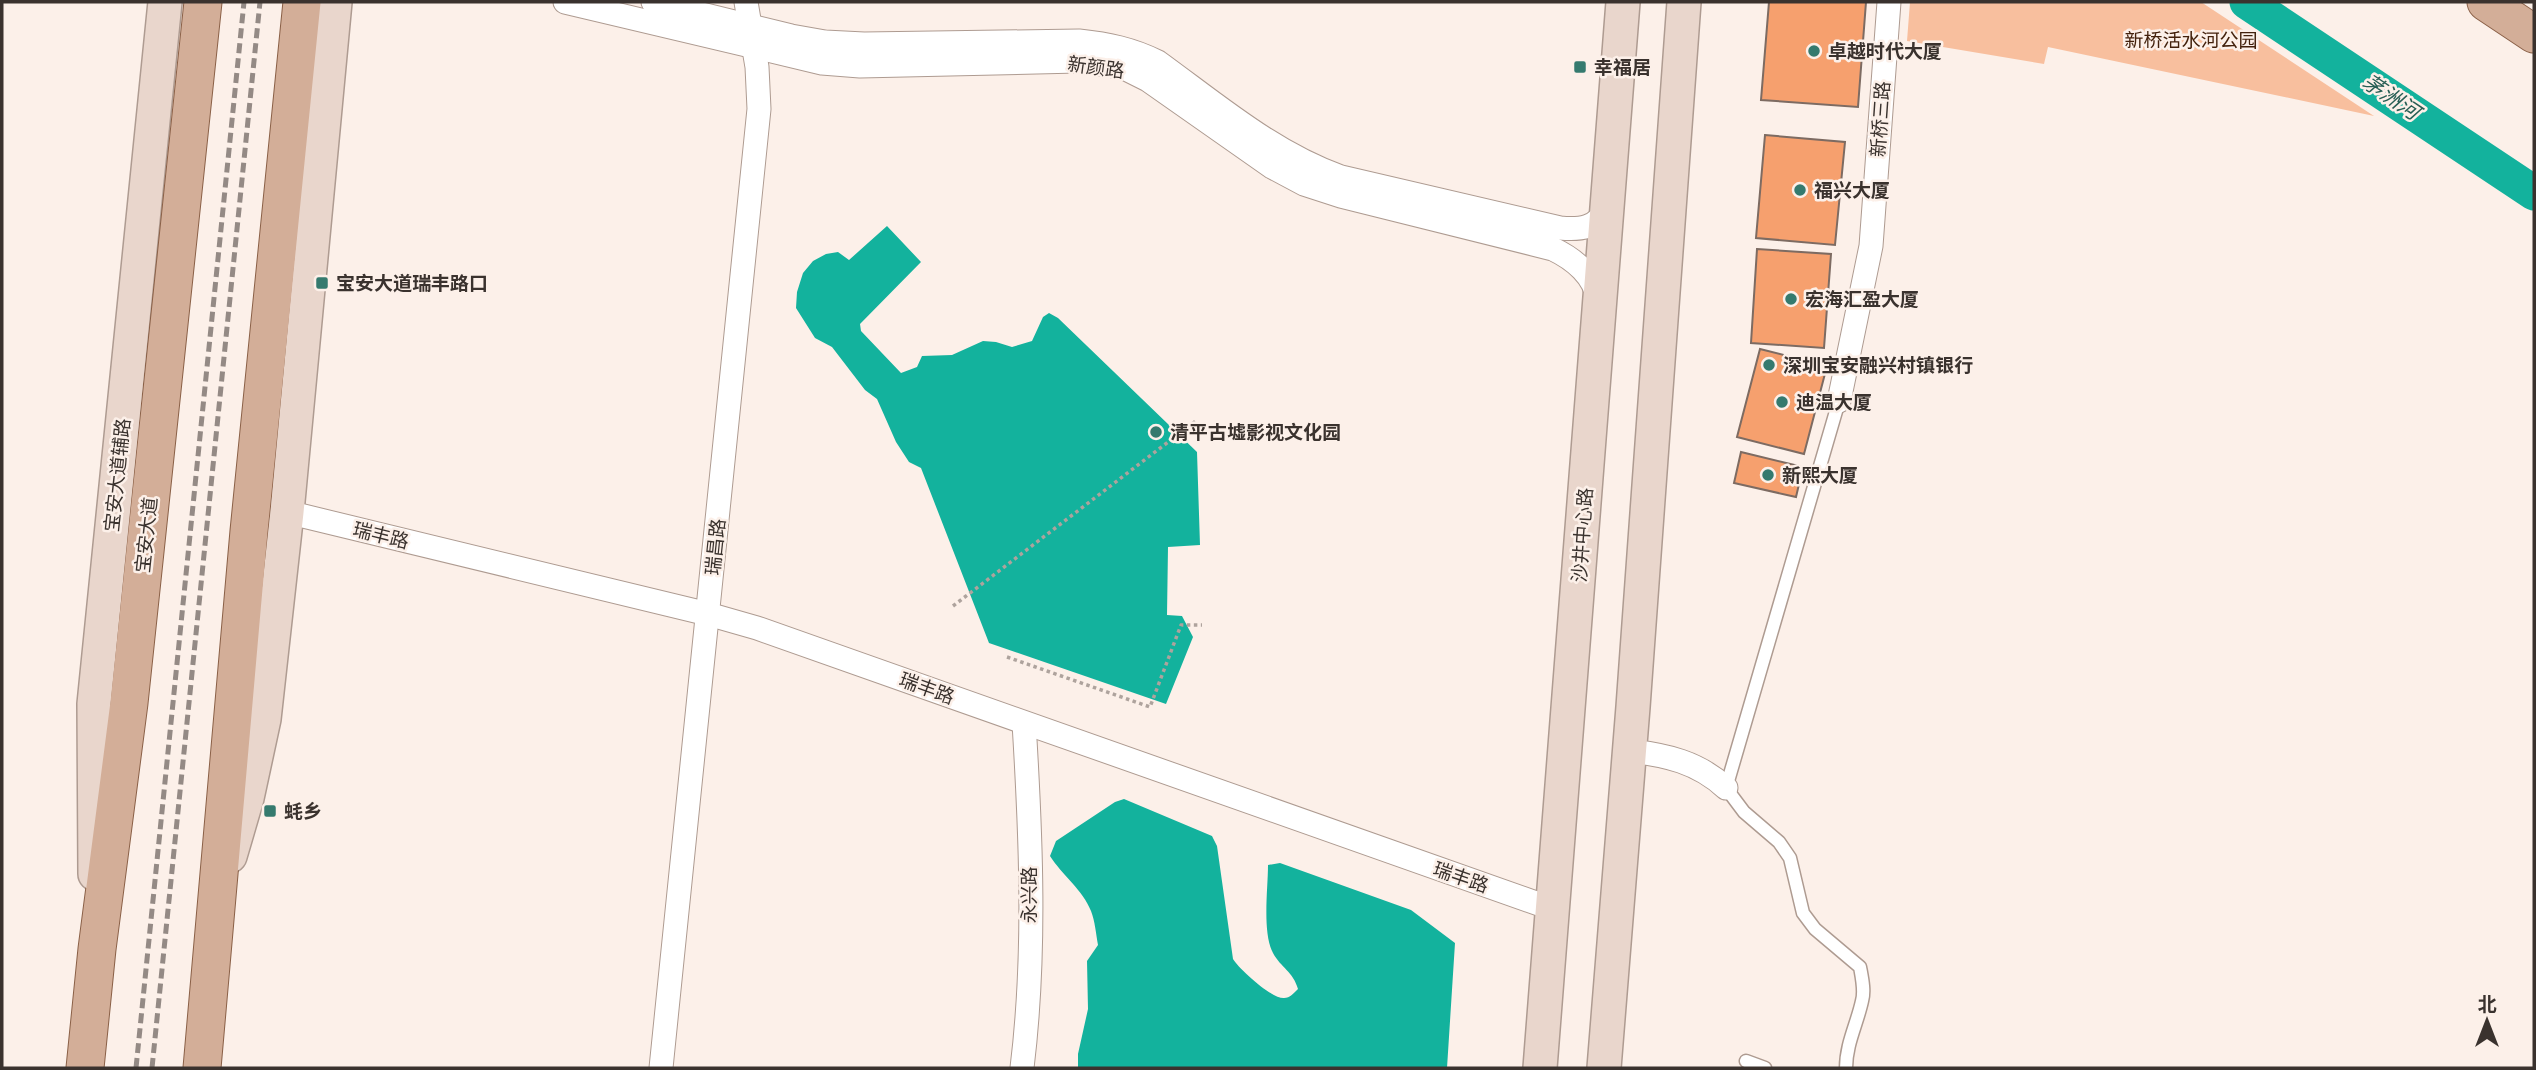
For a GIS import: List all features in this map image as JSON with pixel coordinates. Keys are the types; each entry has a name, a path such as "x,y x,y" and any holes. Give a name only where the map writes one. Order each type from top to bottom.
{"main road":[{"name":"宝安大道","path":"85,1068 97,949 129,703 203,2"},
{"path":"204,1058 250,518 302,2"},
{"path":"2486,2 2534,34"},
{"path":"75,1068 90,1017"}],"street":[{"name":"宝安大道辅路","path":"97,949 94,704 165,2"},
{"path":"218,899 247,797 264,719 287,512 335,2"},
{"name":"新颜路","path":"565,2 752,37 864,44 1079,41 1109,44 1135,51 1158,62 1287,153 1341,177 1560,228 1589,227 1597,223 1607,209"},
{"name":"新颜路","path":"653,2 752,37 802,60 860,66 1077,61 1122,68 1148,80 1272,167 1304,184 1341,196 1553,249 1566,255 1593,283 1599,309"},
{"name":"瑞昌路","path":"660,1068 759,109 746,2"},
{"name":"沙井中心路","path":"1540,1068 1623,2"},
{"path":"1604,1068 1630,751 1684,2"},
{"name":"新桥三路","path":"1839,401 1871,246 1889,2"},
{"name":"瑞丰路","path":"287,512 708,614 770,632 1553,909"},
{"name":"永兴路","path":"1022,1068 1029,977 1030,907 1024,723"},
{"path":"1630,751 1667,755 1697,767 1726,788"}],"lane":[{"path":"1839,401 1726,788 1744,812 1779,842 1790,858 1803,913 1815,929 1860,967 1863,1000 1854,1022 1846,1068"},
{"path":"1746,1060 1765,1068"}],"path":[{"path":"953,606 1197,420"},
{"path":"1007,657 1150,707 1181,625 1202,625"}],"green space":[{"name":"新桥活水河公园","path":"1910,2 2201,2 2374,116 2048,47 2044,64 1907,41"}],"water":[{"path":"887,226 921,262 860,324 861,331 901,373 917,367 922,356 952,355 983,341 1012,347 1032,341 1043,317 1049,313 1058,318 1197,452 1200,545 1168,547 1167,615 1182,616 1193,637 1166,704 989,643 921,468 909,462 896,442 877,399 865,390 832,347 815,338 796,308 797,292 803,273 813,261 826,254 838,252 849,260"},
{"path":"1124,799 1212,836 1217,846 1233,959 1256,983 1272,994 1284,998 1298,989 1293,978 1276,958 1270,944 1267,922 1268,865 1280,863 1411,910 1455,943 1447,1068 1078,1068 1078,1054 1088,1009 1087,961 1098,945 1094,919 1087,903 1050,856 1056,841 1115,802"}],"building":[{"name":"卓越时代大厦","path":"1769,2 1866,2 1858,107 1761,100"},
{"name":"福兴大厦","path":"1765,135 1845,142 1835,245 1756,238"},
{"name":"宏海汇盈大厦","path":"1757,249 1831,254 1824,348 1751,343"},
{"name":"迪温大厦","path":"1760,349 1827,366 1804,454 1737,437"},
{"name":"新熙大厦","path":"1741,452 1803,467 1796,497 1734,483"}],"waterway":[{"name":"茅洲河","path":"2247,2 2534,193"}],"railway":[{"path":"136,1068 244,2"},
{"path":"152,1068 260,2"}],"place":[{"name":"卓越时代大厦","path":"1814,51"},
{"name":"幸福居","path":"1580,67"},
{"name":"福兴大厦","path":"1800,190"},
{"name":"宝安大道瑞丰路口","path":"322,283"},
{"name":"宏海汇盈大厦","path":"1791,299"},
{"name":"深圳宝安融兴村镇银行","path":"1769,365"},
{"name":"迪温大厦","path":"1782,402"},
{"name":"清平古墟影视文化园","path":"1156,432"},
{"name":"新熙大厦","path":"1768,475"},
{"name":"蚝乡","path":"270,811"}]}
